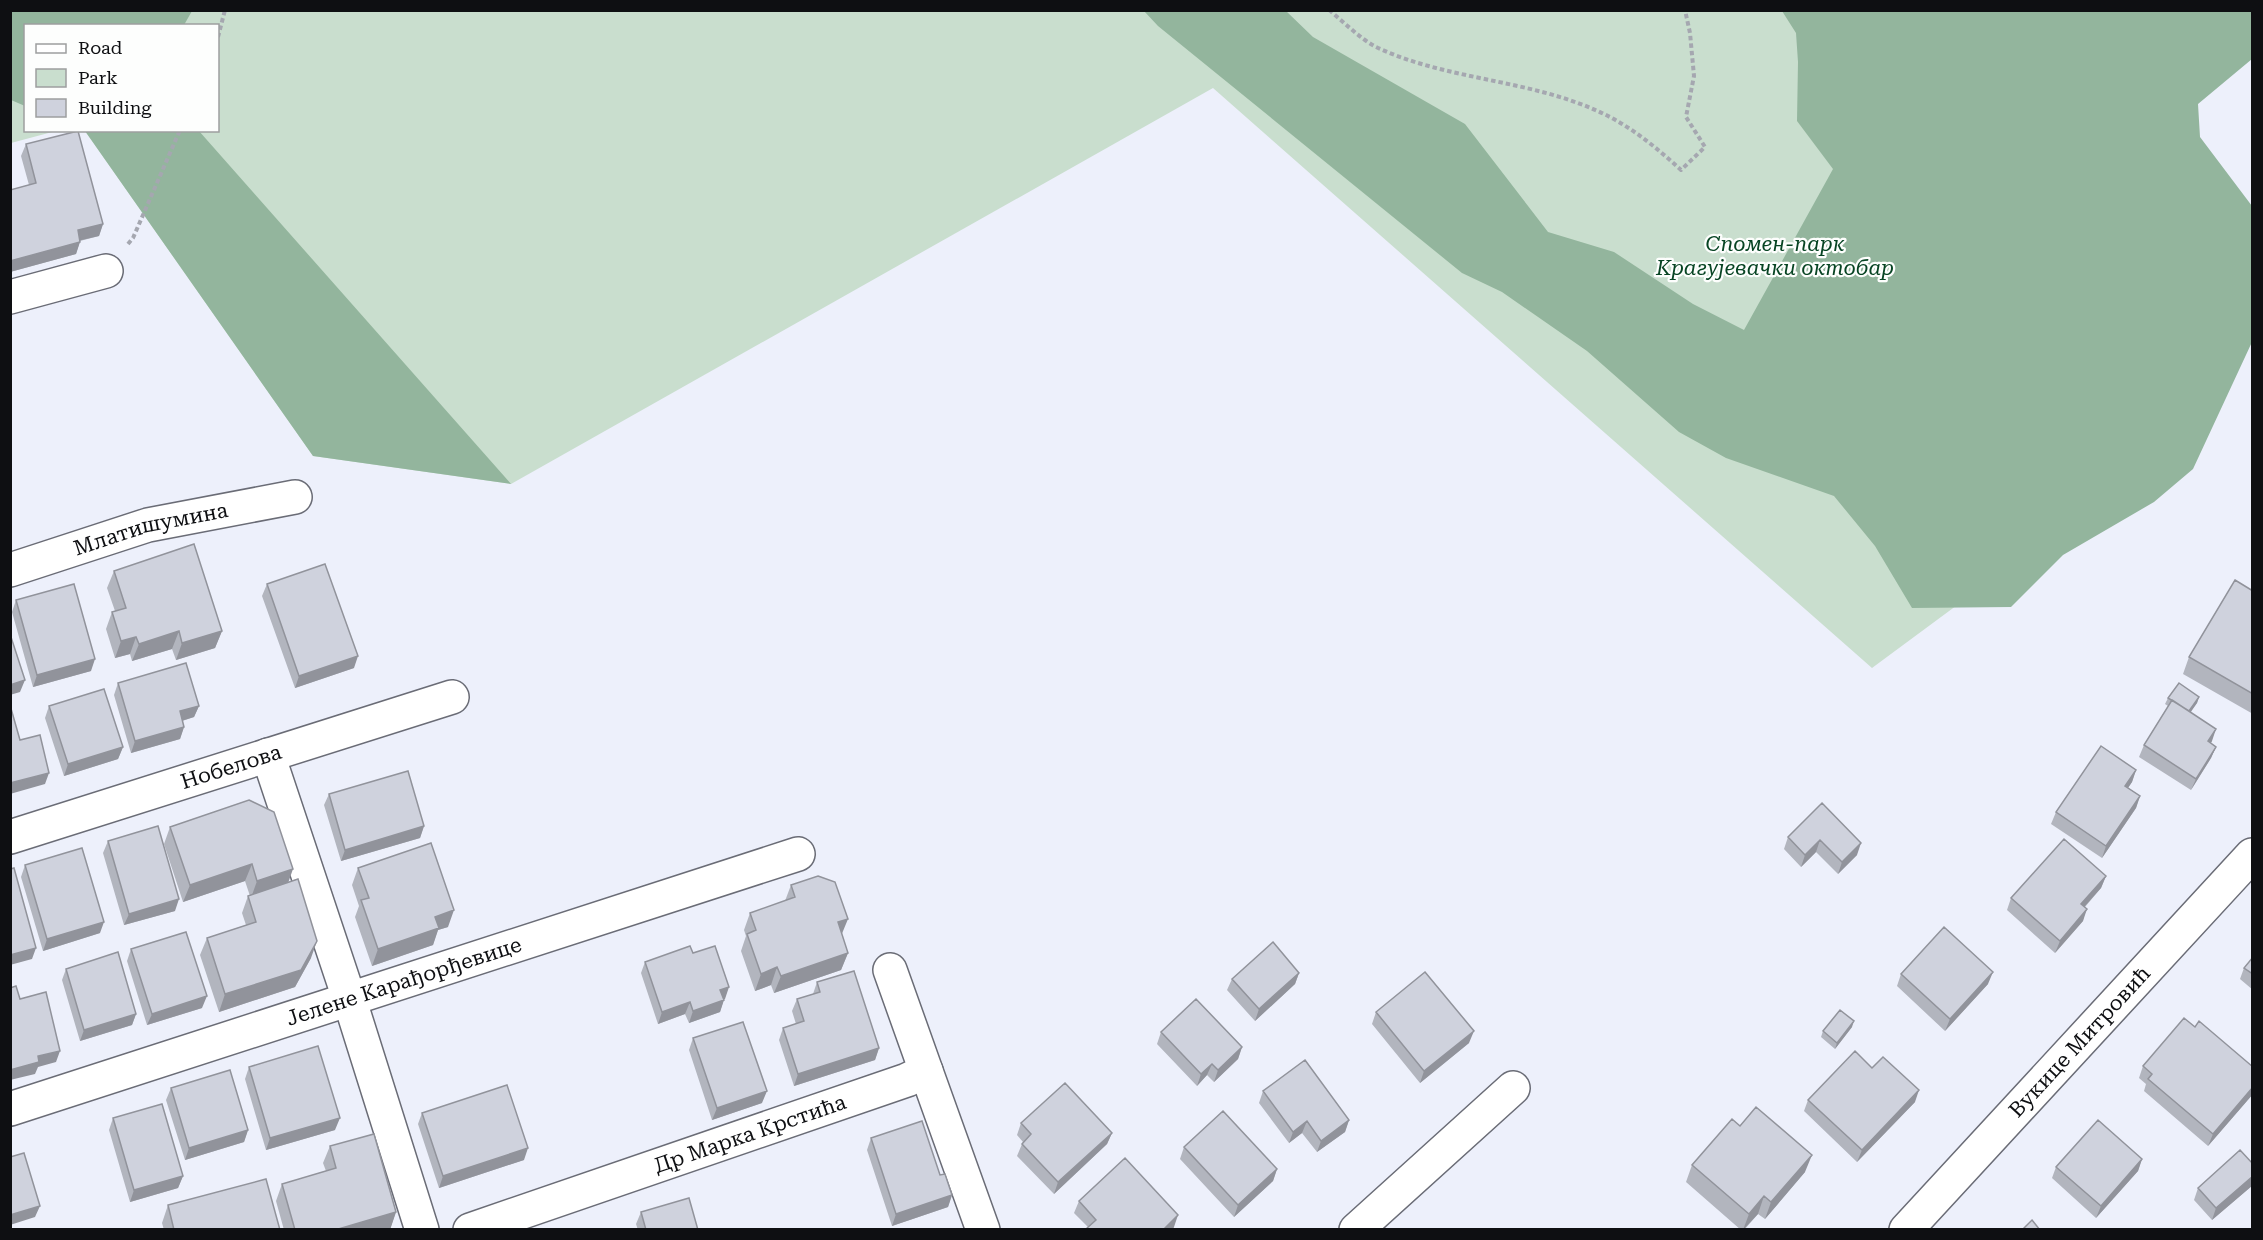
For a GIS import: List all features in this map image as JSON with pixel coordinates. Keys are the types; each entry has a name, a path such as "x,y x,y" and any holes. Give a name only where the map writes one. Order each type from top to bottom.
{"street":[{"path":"10,297 106,271"},
{"name":"Млатишумина","path":"10,570 148,525 295,497"},
{"name":"Нобелова","path":"10,837 452,697"},
{"path":"268,755 349,998 422,1230"},
{"name":"Јелене Карађорђевице","path":"10,1109 798,854"},
{"name":"Вукице Митровић","path":"1906,1230 2253,855"},
{"path":"890,970 983,1230"},
{"name":"Др Марка Крстића","path":"470,1230 907,1080 926,1071"},
{"path":"1356,1230 1513,1088"}],"path":[{"path":"219,33 225,10"},
{"path":"1329,10 1375,46 1449,73 1552,95 1604,114 1653,144 1681,170 1705,147 1686,117 1694,76 1690,33 1684,10"},
{"path":"106,271 133,238 179,132"}],"green space":[{"path":"11,10 192,10 185,24 24,24 24,106 11,100"},
{"name":"Спомен-парк Крагујевачки октобар","path":"11,11 2089,11 2087,509 1872,668 1213,88 511,484 313,456 86,132 219,132 219,24 24,24 24,132 52,132 11,143"},
{"path":"1144,11 1286,11 1313,37 1465,124 1548,232 1614,252 1693,304 1744,330 1833,169 1797,121 1796,33 1782,11 2252,11 2252,59 2198,104 2200,137 2252,206 2252,342 2193,469 2154,502 2063,555 2011,607 1912,608 1875,546 1834,496 1726,458 1679,432 1587,351 1502,292 1462,273 1158,26"},
{"path":"86,132 200,132 511,484 313,456"}],"building":[{"path":"78,132 103,224 78,230 80,242 10,261 10,190 36,183 26,144"},
{"path":"194,544 222,631 182,643 179,631 139,644 136,637 121,641 112,612 126,608 114,571"},
{"path":"325,564 358,656 299,676 267,584"},
{"path":"2235,580 2253,591 2253,694 2189,657"},
{"path":"74,584 95,659 37,675 16,600"},
{"path":"10,634 25,680 10,685"},
{"path":"186,663 199,706 180,711 184,727 135,741 118,683"},
{"path":"2179,683 2199,697 2189,711 2168,698"},
{"path":"104,689 123,747 68,764 49,706"},
{"path":"2172,700 2216,729 2208,741 2216,747 2196,779 2144,745"},
{"path":"10,705 20,740 40,735 49,773 10,783"},
{"path":"2101,746 2136,770 2125,786 2140,796 2106,846 2056,812"},
{"path":"408,771 424,826 345,850 329,794"},
{"path":"249,800 274,812 293,869 257,881 252,864 190,885 170,827"},
{"path":"1822,803 1861,843 1842,862 1820,840 1805,855 1788,837"},
{"path":"158,826 179,899 129,914 108,841"},
{"path":"2064,839 2106,876 2081,904 2087,909 2060,941 2011,898"},
{"path":"431,843 454,910 435,917 439,928 378,949 361,900 369,898 358,868"},
{"path":"82,848 104,922 47,939 25,865"},
{"path":"14,868 36,948 10,955 10,869"},
{"path":"818,876 835,882 848,919 838,922 848,953 781,976 777,967 761,974 747,934 756,930 750,913 795,897 791,885"},
{"path":"298,879 317,941 301,970 225,994 207,938 256,922 248,896"},
{"path":"1944,927 1993,972 1950,1019 1901,974"},
{"path":"186,932 207,996 152,1014 131,949"},
{"path":"1273,942 1299,973 1259,1009 1232,979"},
{"path":"690,946 693,953 715,946 729,987 720,990 724,1000 693,1011 690,1002 662,1012 645,962"},
{"path":"118,952 136,1014 84,1030 66,969"},
{"path":"2253,957 2253,974 2244,968"},
{"path":"854,971 879,1048 798,1074 783,1028 804,1021 797,999 820,992 817,982"},
{"path":"1425,972 1474,1031 1424,1071 1376,1012"},
{"path":"16,986 20,999 46,992 60,1051 38,1056 39,1062 10,1070 10,988"},
{"path":"1196,999 1242,1047 1218,1070 1212,1064 1201,1074 1161,1032"},
{"path":"1840,1010 1854,1021 1837,1043 1823,1031"},
{"path":"2184,1018 2195,1027 2199,1021 2253,1067 2253,1087 2213,1134 2148,1079 2152,1074 2143,1066"},
{"path":"743,1022 767,1091 717,1108 693,1038"},
{"path":"318,1046 340,1118 270,1138 249,1067"},
{"path":"1855,1051 1872,1068 1883,1057 1919,1090 1862,1150 1808,1100"},
{"path":"1305,1060 1349,1120 1321,1141 1307,1121 1293,1132 1263,1091"},
{"path":"230,1070 248,1130 189,1148 171,1088"},
{"path":"1065,1083 1112,1133 1058,1182 1022,1144 1031,1134 1021,1123"},
{"path":"507,1085 528,1148 443,1176 422,1113"},
{"path":"162,1104 183,1176 134,1190 113,1118"},
{"path":"1756,1107 1812,1155 1771,1202 1764,1196 1749,1214 1692,1165 1732,1119 1740,1126"},
{"path":"1223,1111 1277,1169 1238,1205 1184,1147"},
{"path":"2098,1120 2142,1159 2101,1206 2056,1167"},
{"path":"922,1121 940,1175 945,1174 952,1195 896,1214 871,1138"},
{"path":"374,1134 396,1212 335,1230 295,1230 282,1184 336,1168 330,1146"},
{"path":"2240,1150 2253,1164 2253,1176 2216,1208 2198,1188"},
{"path":"24,1153 40,1206 10,1215 10,1157"},
{"path":"1125,1158 1178,1215 1163,1230 1087,1230 1096,1220 1079,1201"},
{"path":"266,1179 280,1230 174,1230 168,1205"},
{"path":"689,1198 698,1230 646,1230 641,1212"},
{"path":"2032,1220 2040,1230 2022,1230"}]}
